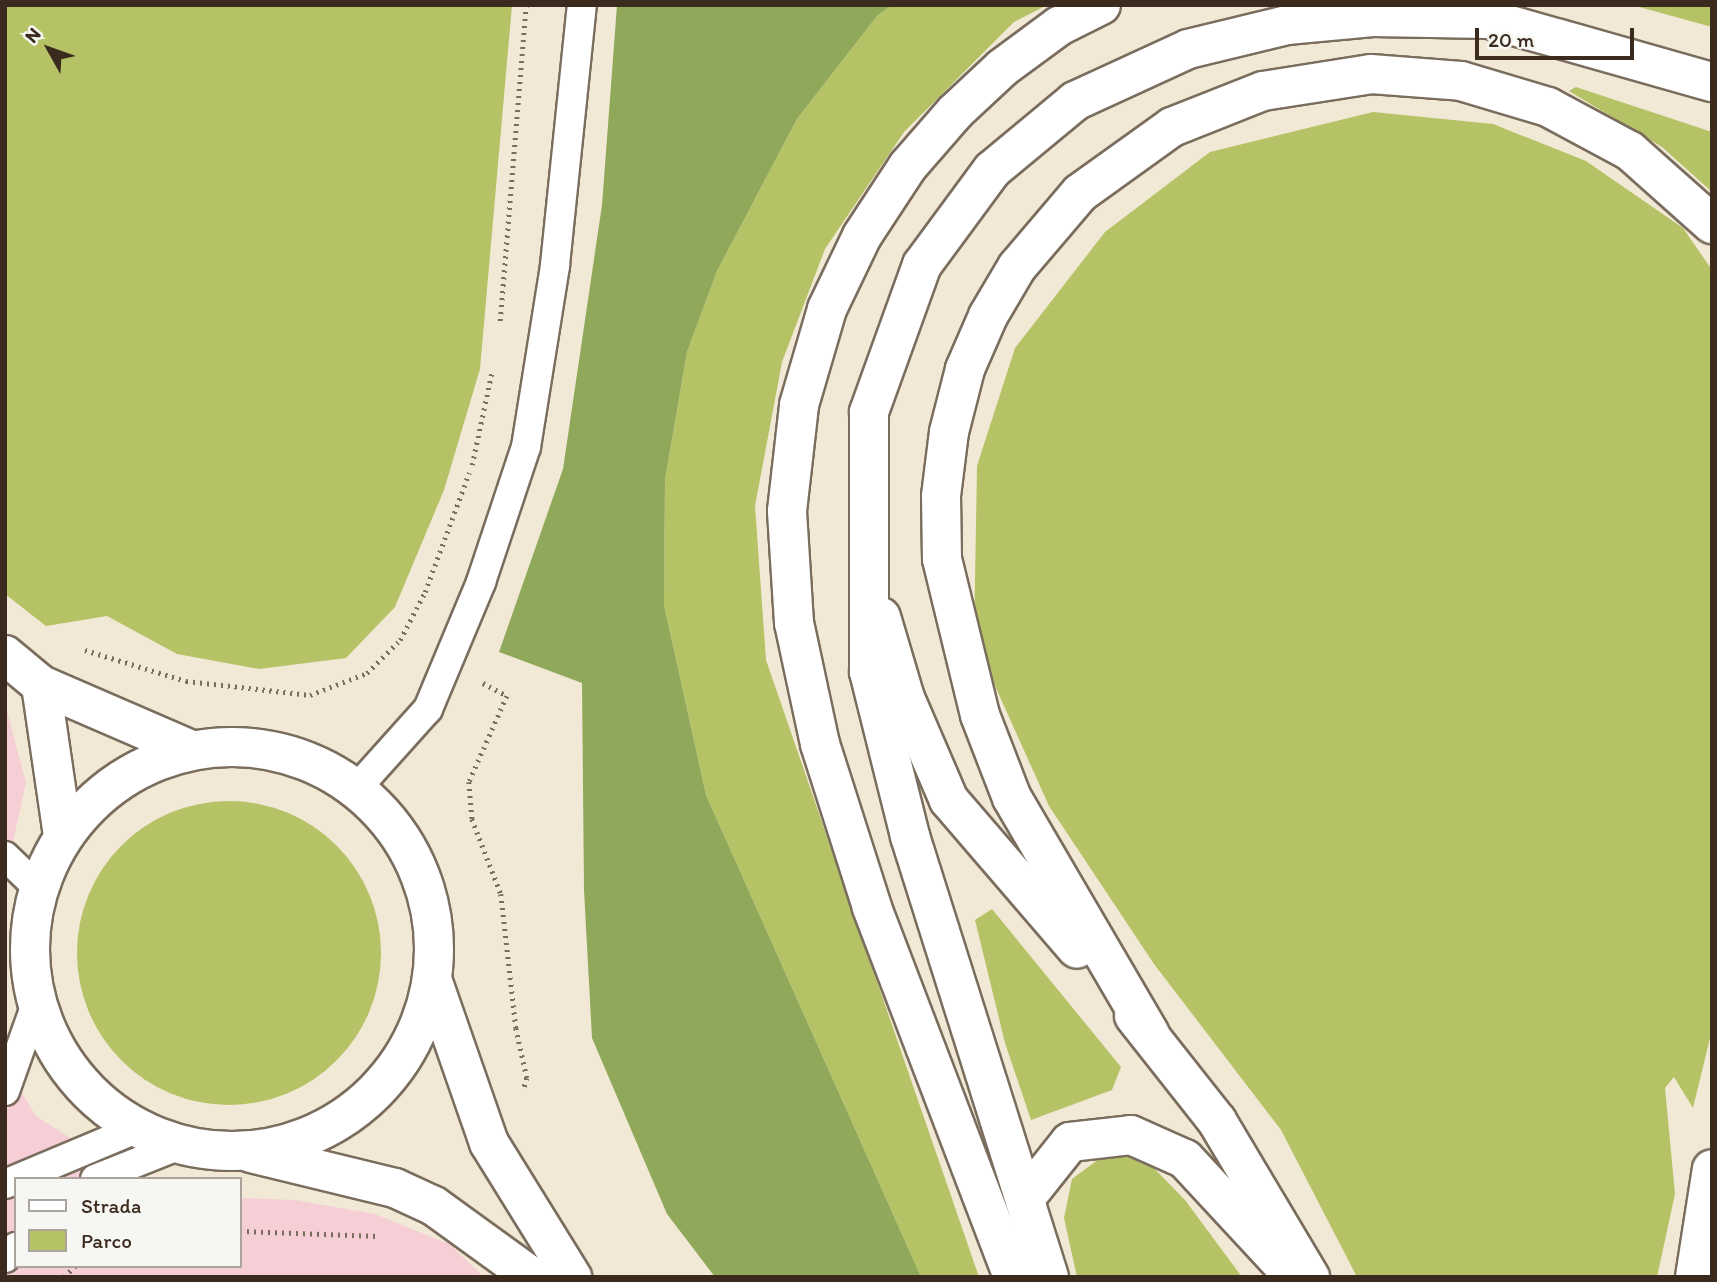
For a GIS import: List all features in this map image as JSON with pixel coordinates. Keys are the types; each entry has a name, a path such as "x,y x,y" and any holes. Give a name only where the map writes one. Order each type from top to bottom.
{"main road":[{"path":"1013,1277 872,907 820,744 794,623 787,511 799,405 827,309 862,236 908,166 955,112 1013,59 1059,26 1101,5"},
{"path":"1049,1277 1027,1196 1002,1134 910,836 869,673 866,565 869,412 922,265 992,170 1075,101 1188,48 1287,25 1373,17 1489,19 1705,80"},
{"path":"1150,1034 1012,798 980,715 945,571 941,496 949,432 965,369 1017,267 1080,193 1172,127 1263,91 1371,74 1461,81 1548,107 1630,151 1712,224"},
{"path":"866,565 905,698 949,800 1150,1034 1217,1121 1310,1277"},
{"path":"5,655 41,685 191,750"},
{"path":"41,685 63,836"},
{"path":"249,1152 314,1136 371,1099 412,1045 433,982 435,927 422,874 396,826 357,788 307,759 250,746 191,750 141,767 98,797 63,836 38,888 29,946 36,1004 57,1054 83,1086 136,1129 178,1146 249,1152 395,1188 428,1203 532,1277"},
{"path":"433,982 489,1143 572,1277"},
{"path":"1027,1196 1070,1142 1131,1135 1185,1159 1294,1277"},
{"path":"1695,1277 1712,1169"}],"lane":[{"path":"357,788 428,709 481,582 526,447 555,265 582,5"},
{"path":"5,856 38,888"},
{"path":"5,1091 36,1004"},
{"path":"22,1177 136,1129"},
{"path":"101,1177 178,1146"}],"path":[{"path":"500,326 526,5"},
{"path":"79,650 99,651 186,681 310,695 368,673 400,639 425,592 472,464 493,365"},
{"path":"507,696 469,782 472,818 501,894 516,1028 527,1078 521,1099"},
{"path":"242,1231 387,1236"}],"shaded area":[{"path":"5,703 26,783 5,877"},
{"path":"5,1065 36,1116 132,1177 14,1177 14,1268 242,1268 242,1198 295,1200 375,1214 449,1244 484,1277 5,1277"}],"green space":[{"path":"5,5 512,5 480,369 444,490 395,607 346,658 259,669 177,654 107,616 46,626 5,594"},
{"path":"617,5 892,5 877,16 797,119 717,271 687,352 665,480 664,605 706,795 921,1277 715,1277 667,1214 592,1038 584,890 582,683 499,652 563,469 602,205"},
{"path":"892,5 1047,5 1014,22 904,132 825,249 782,362 755,506 766,660 979,1277 921,1277 706,795 664,605 665,480 687,352 717,271 797,119 877,16"},
{"path":"1632,5 1712,5 1712,27"},
{"path":"1576,87 1712,132 1712,192 1662,147 1569,91"},
{"path":"1373,112 1493,124 1586,161 1683,228 1712,270 1712,1030 1693,1108 1674,1077 1665,1088 1675,1194 1657,1277 1357,1277 1281,1130 1154,964 1049,806 974,639 977,466 1015,348 1105,232 1210,152"},
{"path":"214,801 244,801 273,807 301,819 326,835 347,856 363,881 375,909 381,968 370,1011 356,1038 337,1061 314,1080 287,1094 244,1105 214,1105 185,1099 157,1087 132,1071 111,1050 95,1025 83,997 77,968 77,938 83,909 95,881 111,856 132,835 157,819 185,807"},
{"path":"992,909 1121,1067 1112,1090 1031,1120 1005,1043 975,920"},
{"path":"1111,1150 1141,1155 1185,1200 1242,1277 1077,1277 1064,1218 1072,1179"}]}
